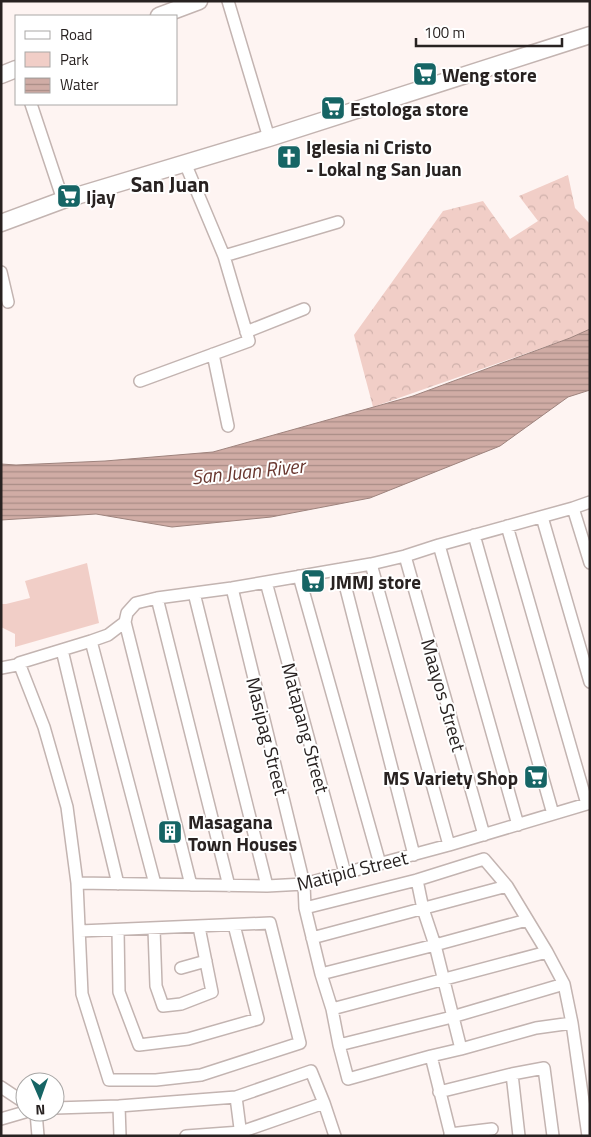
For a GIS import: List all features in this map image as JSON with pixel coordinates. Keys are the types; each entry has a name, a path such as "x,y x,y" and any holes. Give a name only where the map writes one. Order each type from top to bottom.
{"main road":[{"path":"162,15 199,1"},
{"path":"1,223 63,200 269,138 590,36"},
{"path":"1,75 15,69"}],"street":[{"path":"228,1 269,138"},
{"path":"31,105 63,200"},
{"path":"140,381 249,341 224,256 185,163"},
{"path":"224,256 338,222"},
{"path":"1,272 8,302"},
{"path":"246,332 304,309"},
{"path":"213,354 228,426"},
{"path":"191,885 125,622 126,614 136,603 371,564 405,556 590,502"},
{"path":"573,508 590,563"},
{"path":"542,517 590,682"},
{"path":"507,526 588,803"},
{"path":"474,536 552,814"},
{"path":"439,545 518,825"},
{"name":"Maayos Street","path":"405,556 484,835"},
{"path":"371,564 449,845"},
{"path":"341,569 414,854"},
{"path":"299,576 380,864"},
{"name":"Matapang Street","path":"266,582 345,874"},
{"name":"Masipag Street","path":"232,588 304,884 305,908 312,938 332,1009 348,1079 430,1056"},
{"path":"194,593 267,886"},
{"path":"157,598 229,886"},
{"path":"80,931 270,924 300,1043 201,1075 156,1080 109,1080 82,994 78,883 67,807 44,727 20,663 108,635 125,622"},
{"path":"92,641 155,884"},
{"path":"62,650 118,884"},
{"path":"1,668 17,665"},
{"name":"Matipid Street","path":"78,883 229,886 304,884 449,845 588,803"},
{"path":"305,908 417,880 484,859 507,886 564,984 572,1023 588,1136"},
{"path":"417,880 461,1049"},
{"path":"312,938 507,886"},
{"path":"321,974 527,920"},
{"path":"118,930 119,992 139,1045 188,1039 258,1019 234,925"},
{"path":"154,929 156,986 163,1006 181,1004 212,992 199,927"},
{"path":"332,1009 547,952"},
{"path":"181,968 206,961"},
{"path":"339,1045 452,1016 564,984"},
{"path":"492,1129 451,1135 430,1056 536,1028 572,1023"},
{"path":"439,1092 544,1068 553,1136"},
{"path":"65,1108 119,1106 236,1096 311,1071 335,1136"},
{"path":"512,1074 519,1136"},
{"path":"1,1088 15,1097"},
{"path":"236,1096 241,1134"},
{"path":"186,1136 241,1134 324,1103"},
{"path":"119,1106 120,1136"},
{"path":"1,1119 15,1115"},
{"path":"37,1122 38,1136"}],"green space":[{"path":"568,175 575,208 590,224 590,329 570,338 373,407 354,335 443,211 483,201 510,239 538,221 519,196"},
{"path":"87,563 99,623 15,647 15,634 1,627 1,604 30,598 25,581"}],"water":[{"name":"San Juan River","path":"590,329 590,390 568,397 500,446 370,498 271,517 172,527 96,514 1,520 1,464 105,461 213,452 413,396"}],"place":[{"name":"Weng store","path":"425,74"},
{"name":"Estologa store","path":"333,108"},
{"name":"Iglesia ni Cristo - Lokal ng San Juan","path":"289,157"},
{"name":"Ijay","path":"69,196"},
{"name":"JMMJ store","path":"313,581"},
{"name":"MS Variety Shop","path":"536,777"},
{"name":"Masagana Town Houses","path":"170,832"}],"district":[{"name":"San Juan","path":"170,184"}]}
